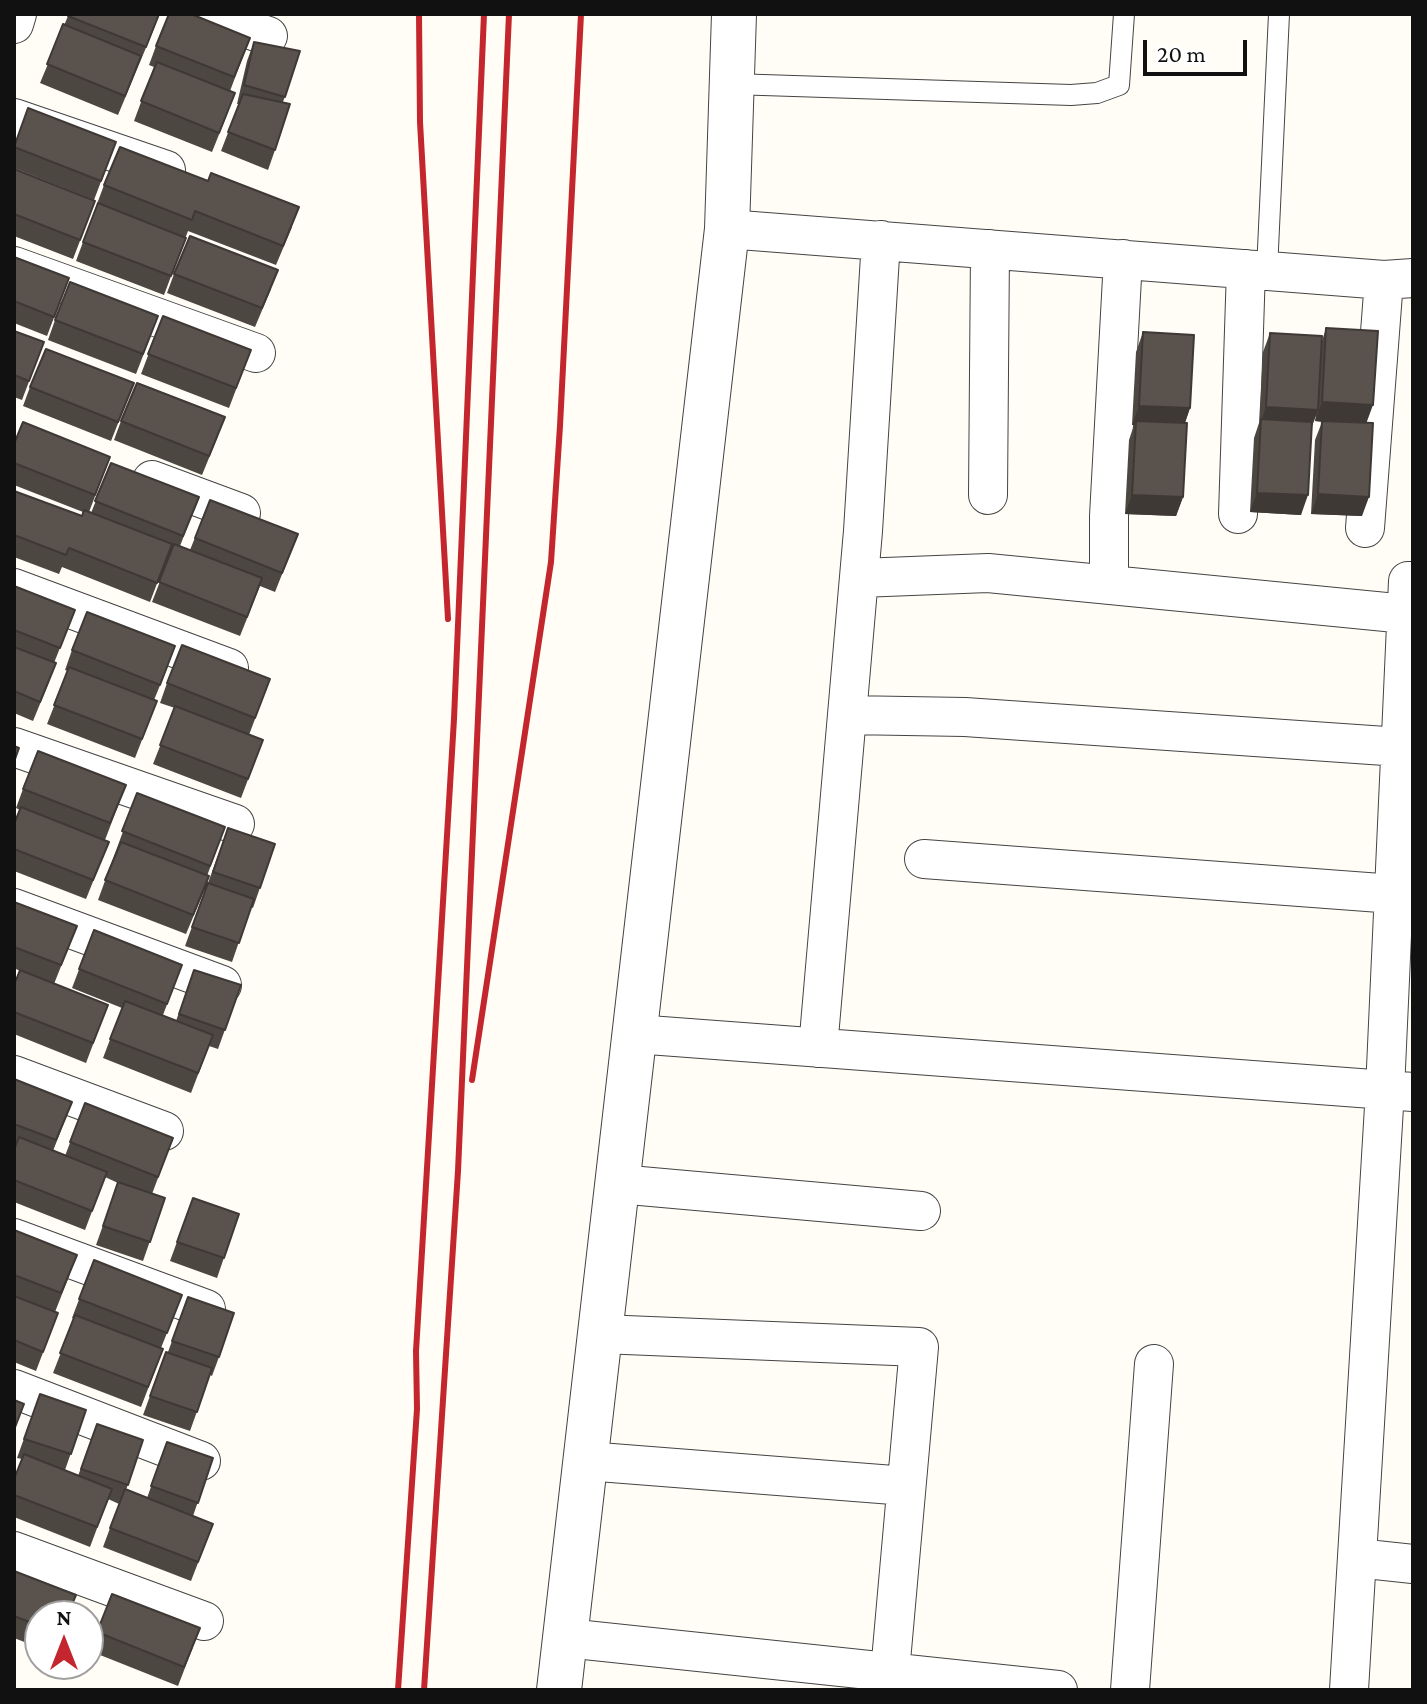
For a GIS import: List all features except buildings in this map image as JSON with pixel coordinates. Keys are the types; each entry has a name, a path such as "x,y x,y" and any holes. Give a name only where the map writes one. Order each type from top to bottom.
{"street":[{"path":"14,24 17,14"},
{"path":"205,14 268,36"},
{"path":"559,1690 727,229 734,14"},
{"path":"14,118 195,180"},
{"path":"727,229 1398,279 1365,528"},
{"path":"818,1048 860,578 881,240"},
{"path":"988,495 990,249"},
{"path":"1109,585 1109,516 1123,259"},
{"path":"14,266 256,353"},
{"path":"1238,514 1257,269"},
{"path":"113,466 241,513"},
{"path":"860,578 988,573 1109,585 1410,598 1394,894 1399,1091 1357,1558 1349,1690"},
{"path":"14,588 241,672"},
{"path":"847,715 965,717 1400,747"},
{"path":"14,747 235,824"},
{"path":"924,859 1394,894"},
{"path":"14,908 222,985"},
{"path":"635,1034 1399,1091"},
{"path":"14,1075 164,1131"},
{"path":"618,1184 921,1211"},
{"path":"14,1238 206,1309"},
{"path":"601,1334 919,1347 890,1672"},
{"path":"1130,1690 1154,1364"},
{"path":"14,1389 201,1461"},
{"path":"586,1461 906,1486"},
{"path":"14,1551 204,1621"},
{"path":"1357,1558 1413,1564"},
{"path":"566,1638 1058,1690"}],"lane":[{"path":"732,84 1071,95 1097,93 1119,85 1124,14"},
{"path":"1257,269 1279,14"}],"railway":[{"path":"419,14 420,122 448,619"},
{"path":"398,1690 417,1409 416,1351 454,719 484,14"},
{"path":"424,1690 458,1171 509,14"},
{"path":"472,1080 551,562 581,14"}]}
